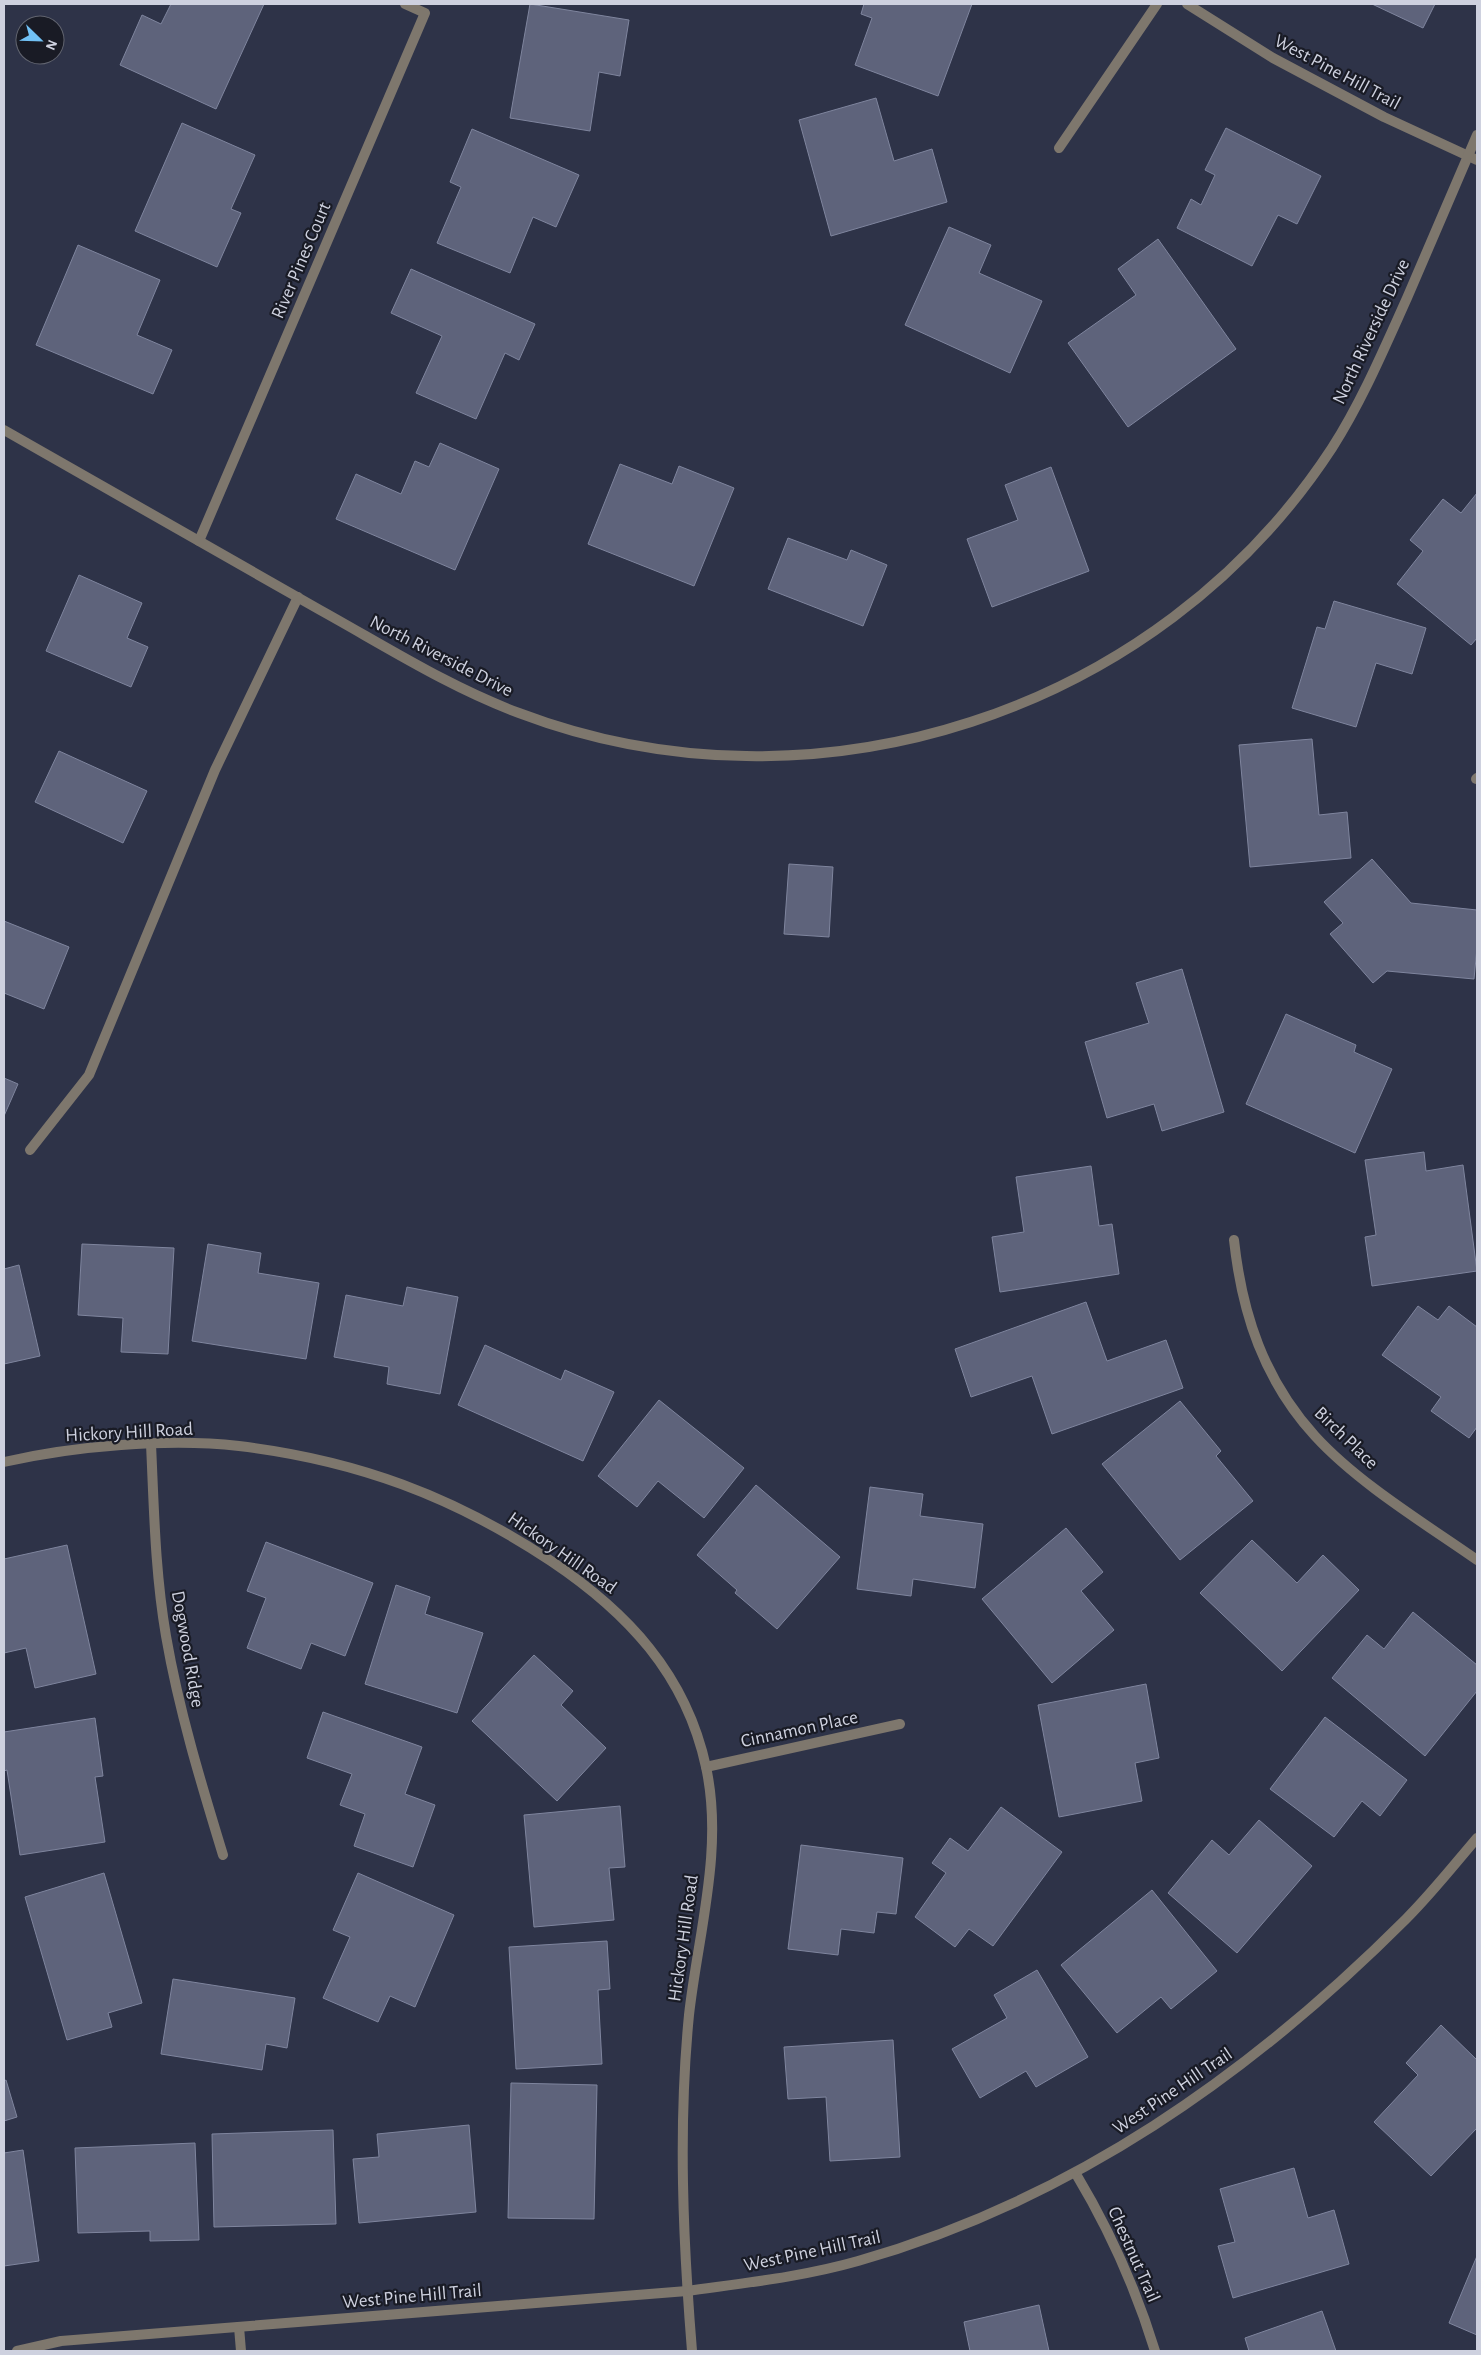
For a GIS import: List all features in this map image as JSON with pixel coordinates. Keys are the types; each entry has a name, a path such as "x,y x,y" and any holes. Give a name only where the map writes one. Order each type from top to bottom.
{"street":[{"name":"River Pines Court","path":"199,541 425,13 405,4"},
{"path":"1059,148 1157,4"},
{"name":"West Pine Hill Trail","path":"1187,4 1273,58 1384,117 1473,158"},
{"name":"North Riverside Drive","path":"4,430 439,677 519,713 602,738 680,752 737,756 825,754 890,744 940,733 995,715 1049,693 1126,650 1174,617 1219,580 1260,538 1298,494 1332,447 1375,370 1473,158 1477,135"},
{"path":"30,1150 88,1075 215,770 298,597"},
{"name":"Birch Place","path":"1234,1240 1238,1272 1249,1323 1258,1347 1282,1394 1314,1435 1333,1454 1381,1492 1477,1560"},
{"name":"Hickory Hill Road","path":"4,1462 38,1454 151,1444 236,1446 322,1460 377,1475 458,1506 509,1533 581,1582 625,1619 647,1643 666,1670 694,1727 706,1767 712,1809 712,1841 689,2017 682,2163 687,2291 692,2351"},
{"name":"Dogwood Ridge","path":"151,1444 156,1559 166,1636 190,1750 223,1855"},
{"name":"Cinnamon Place","path":"706,1767 900,1724"},
{"name":"West Pine Hill Trail","path":"17,2351 62,2341 687,2291 789,2277 857,2262 956,2229 1019,2202 1076,2174 1171,2115 1261,2050 1327,1995 1407,1918 1477,1838"},
{"name":"Chestnut Trail","path":"1076,2174 1105,2225 1137,2301 1155,2351"},
{"path":"239,2327 241,2351"}],"building":[{"path":"171,4 264,4 216,109 120,65 142,15 161,24"},
{"path":"530,4 629,20 620,76 599,72 590,131 510,118"},
{"path":"864,4 972,4 938,96 855,65 872,18 861,14"},
{"path":"1372,4 1435,4 1423,28"},
{"path":"876,98 894,161 932,149 947,202 831,236 799,120"},
{"path":"182,123 255,155 231,209 241,213 217,267 135,231"},
{"path":"1226,128 1321,176 1297,224 1278,215 1252,266 1177,228 1191,199 1201,205 1215,175 1205,170"},
{"path":"472,129 579,175 556,227 533,217 510,273 437,243 461,187 450,182"},
{"path":"949,227 991,245 979,273 1042,301 1010,373 905,325"},
{"path":"1158,239 1236,349 1128,427 1068,343 1136,295 1118,269"},
{"path":"78,245 160,280 137,335 172,350 153,394 36,345"},
{"path":"411,269 535,324 519,360 505,353 476,419 416,393 442,336 391,313"},
{"path":"440,443 499,469 455,570 336,519 356,474 401,494 415,461 429,467"},
{"path":"620,464 672,484 679,466 734,488 694,586 588,544"},
{"path":"1051,467 1089,571 992,607 967,539 1018,520 1005,485"},
{"path":"1477,493 1477,638 1471,645 1397,584 1423,551 1410,540 1443,499 1461,513"},
{"path":"788,538 847,560 851,550 887,565 863,626 768,589"},
{"path":"79,575 142,603 127,638 148,647 131,687 46,651"},
{"path":"1334,601 1426,628 1412,674 1376,663 1356,727 1292,708 1317,627 1325,629"},
{"path":"1312,739 1319,815 1347,812 1351,858 1250,867 1239,745"},
{"path":"59,751 147,791 123,843 35,802"},
{"path":"1372,859 1411,903 1477,910 1477,948 1474,979 1387,971 1373,983 1330,934 1343,923 1324,902"},
{"path":"789,864 833,867 829,937 784,934"},
{"path":"4,921 69,947 44,1009 4,993"},
{"path":"1182,969 1224,1112 1162,1131 1154,1104 1107,1118 1085,1042 1149,1023 1136,983"},
{"path":"1286,1014 1356,1045 1354,1052 1392,1069 1355,1153 1246,1104"},
{"path":"4,1078 18,1084 4,1116"},
{"path":"1424,1152 1426,1171 1463,1165 1477,1271 1372,1286 1365,1237 1376,1235 1365,1160"},
{"path":"1091,1166 1099,1226 1112,1224 1119,1274 1000,1292 992,1237 1024,1232 1016,1177"},
{"path":"82,1244 174,1248 168,1354 121,1352 123,1318 78,1315"},
{"path":"208,1244 261,1253 258,1273 319,1283 306,1359 192,1341"},
{"path":"19,1265 40,1356 4,1364 4,1269"},
{"path":"407,1287 458,1297 440,1394 387,1384 389,1367 334,1357 346,1295 403,1306"},
{"path":"1086,1302 1107,1361 1166,1340 1183,1388 1052,1434 1032,1376 971,1397 955,1349"},
{"path":"1418,1306 1438,1320 1449,1306 1477,1327 1477,1427 1469,1438 1431,1411 1441,1397 1382,1355"},
{"path":"485,1345 561,1380 565,1370 614,1392 583,1461 458,1405"},
{"path":"659,1400 744,1468 704,1518 658,1481 637,1507 598,1476"},
{"path":"1180,1401 1221,1451 1216,1456 1253,1501 1180,1560 1102,1464"},
{"path":"756,1485 840,1557 777,1629 735,1593 737,1590 697,1555"},
{"path":"870,1487 923,1494 920,1516 983,1524 975,1588 913,1579 911,1596 857,1589"},
{"path":"1066,1528 1103,1572 1081,1591 1114,1630 1052,1683 982,1599"},
{"path":"1252,1540 1297,1583 1323,1555 1359,1590 1282,1671 1200,1593"},
{"path":"266,1542 373,1583 345,1656 311,1643 301,1669 247,1648 266,1598 247,1591"},
{"path":"67,1545 96,1674 35,1688 26,1648 4,1653 4,1559"},
{"path":"396,1585 430,1597 425,1614 483,1633 457,1713 365,1684"},
{"path":"1413,1612 1477,1665 1477,1691 1425,1756 1332,1678 1367,1635 1384,1649"},
{"path":"534,1655 573,1691 561,1705 606,1748 557,1801 472,1721"},
{"path":"1146,1684 1159,1758 1135,1763 1142,1801 1059,1817 1038,1705"},
{"path":"323,1712 422,1747 405,1794 435,1805 413,1867 354,1846 365,1814 340,1805 352,1774 307,1758"},
{"path":"1325,1717 1407,1780 1380,1816 1362,1801 1334,1837 1270,1789"},
{"path":"95,1718 103,1776 95,1777 105,1842 20,1855 7,1770 4,1771 4,1732"},
{"path":"620,1806 625,1867 609,1868 614,1920 534,1927 524,1815"},
{"path":"1001,1807 1062,1852 993,1946 969,1929 955,1947 915,1917 946,1873 932,1863 950,1838 968,1851"},
{"path":"1259,1820 1312,1866 1237,1953 1168,1893 1212,1840 1229,1855"},
{"path":"801,1845 903,1858 896,1914 877,1912 874,1933 841,1929 838,1955 788,1949"},
{"path":"104,1873 142,2003 108,2013 112,2027 67,2040 25,1897"},
{"path":"358,1873 454,1915 415,2007 390,1996 378,2022 323,1998 350,1937 333,1930"},
{"path":"1152,1890 1217,1971 1171,2009 1161,1997 1117,2033 1061,1965"},
{"path":"607,1941 610,1989 598,1990 602,2064 516,2069 509,1947"},
{"path":"1037,1970 1088,2057 1036,2087 1026,2071 980,2098 952,2049 1007,2018 994,1995"},
{"path":"173,1979 295,1998 287,2048 266,2044 262,2070 161,2054"},
{"path":"1441,2025 1477,2060 1477,2128 1431,2176 1374,2122 1418,2075 1406,2063"},
{"path":"893,2040 900,2157 830,2161 826,2097 788,2099 784,2047"},
{"path":"6,2080 17,2117 4,2121 4,2081"},
{"path":"511,2083 597,2085 594,2219 508,2218"},
{"path":"469,2125 476,2212 359,2223 353,2159 379,2157 377,2134"},
{"path":"333,2130 336,2224 214,2227 212,2134"},
{"path":"195,2143 199,2240 150,2241 150,2231 78,2233 75,2148"},
{"path":"23,2150 39,2261 4,2266 4,2153"},
{"path":"1294,2168 1308,2218 1334,2210 1349,2264 1233,2298 1218,2246 1235,2242 1220,2189"},
{"path":"1477,2256 1477,2335 1449,2323"},
{"path":"1039,2305 1049,2351 970,2351 964,2322"},
{"path":"1322,2311 1336,2351 1249,2351 1245,2338"}]}
